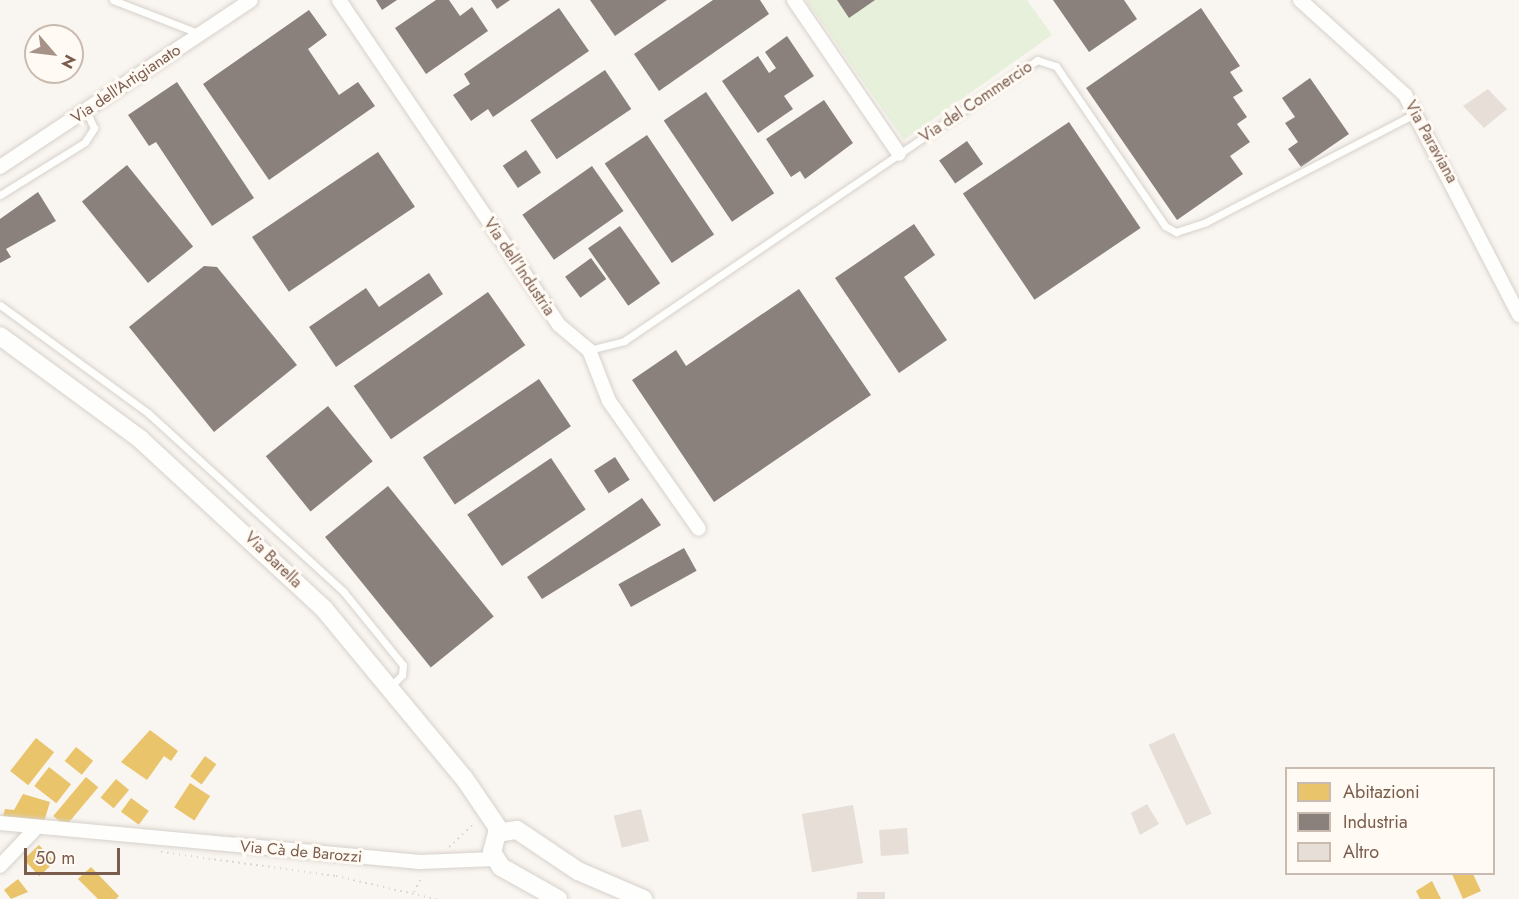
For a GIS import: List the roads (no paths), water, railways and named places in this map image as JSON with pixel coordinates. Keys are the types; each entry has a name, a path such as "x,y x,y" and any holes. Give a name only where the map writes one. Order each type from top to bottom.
{"street":[{"name":"Via dell'Artigianato","path":"0,167 251,0"},
{"name":"Via dell’Industria","path":"339,0 559,325 589,350 609,401 699,529"},
{"path":"794,0 900,154"},
{"name":"Via Paraviana","path":"1300,0 1385,74 1416,113 1519,315"},
{"name":"Via Barella","path":"0,336 108,414 205,496 324,609 391,686 500,831"},
{"name":"Via Cà de Barozzi","path":"0,823 420,862 495,859"},
{"path":"0,867 36,828"},
{"path":"558,899 518,879 495,859 491,844 500,831 517,830 578,871 643,899"}],"lane":[{"path":"113,0 201,34"},
{"name":"Via del Commercio","path":"589,350 624,341 1044,59 1056,66 1164,226 1183,231 1416,113"},
{"path":"0,195 85,142 93,128 86,111"},
{"path":"0,305 148,413 343,591 403,665 402,675 391,686"}]}
